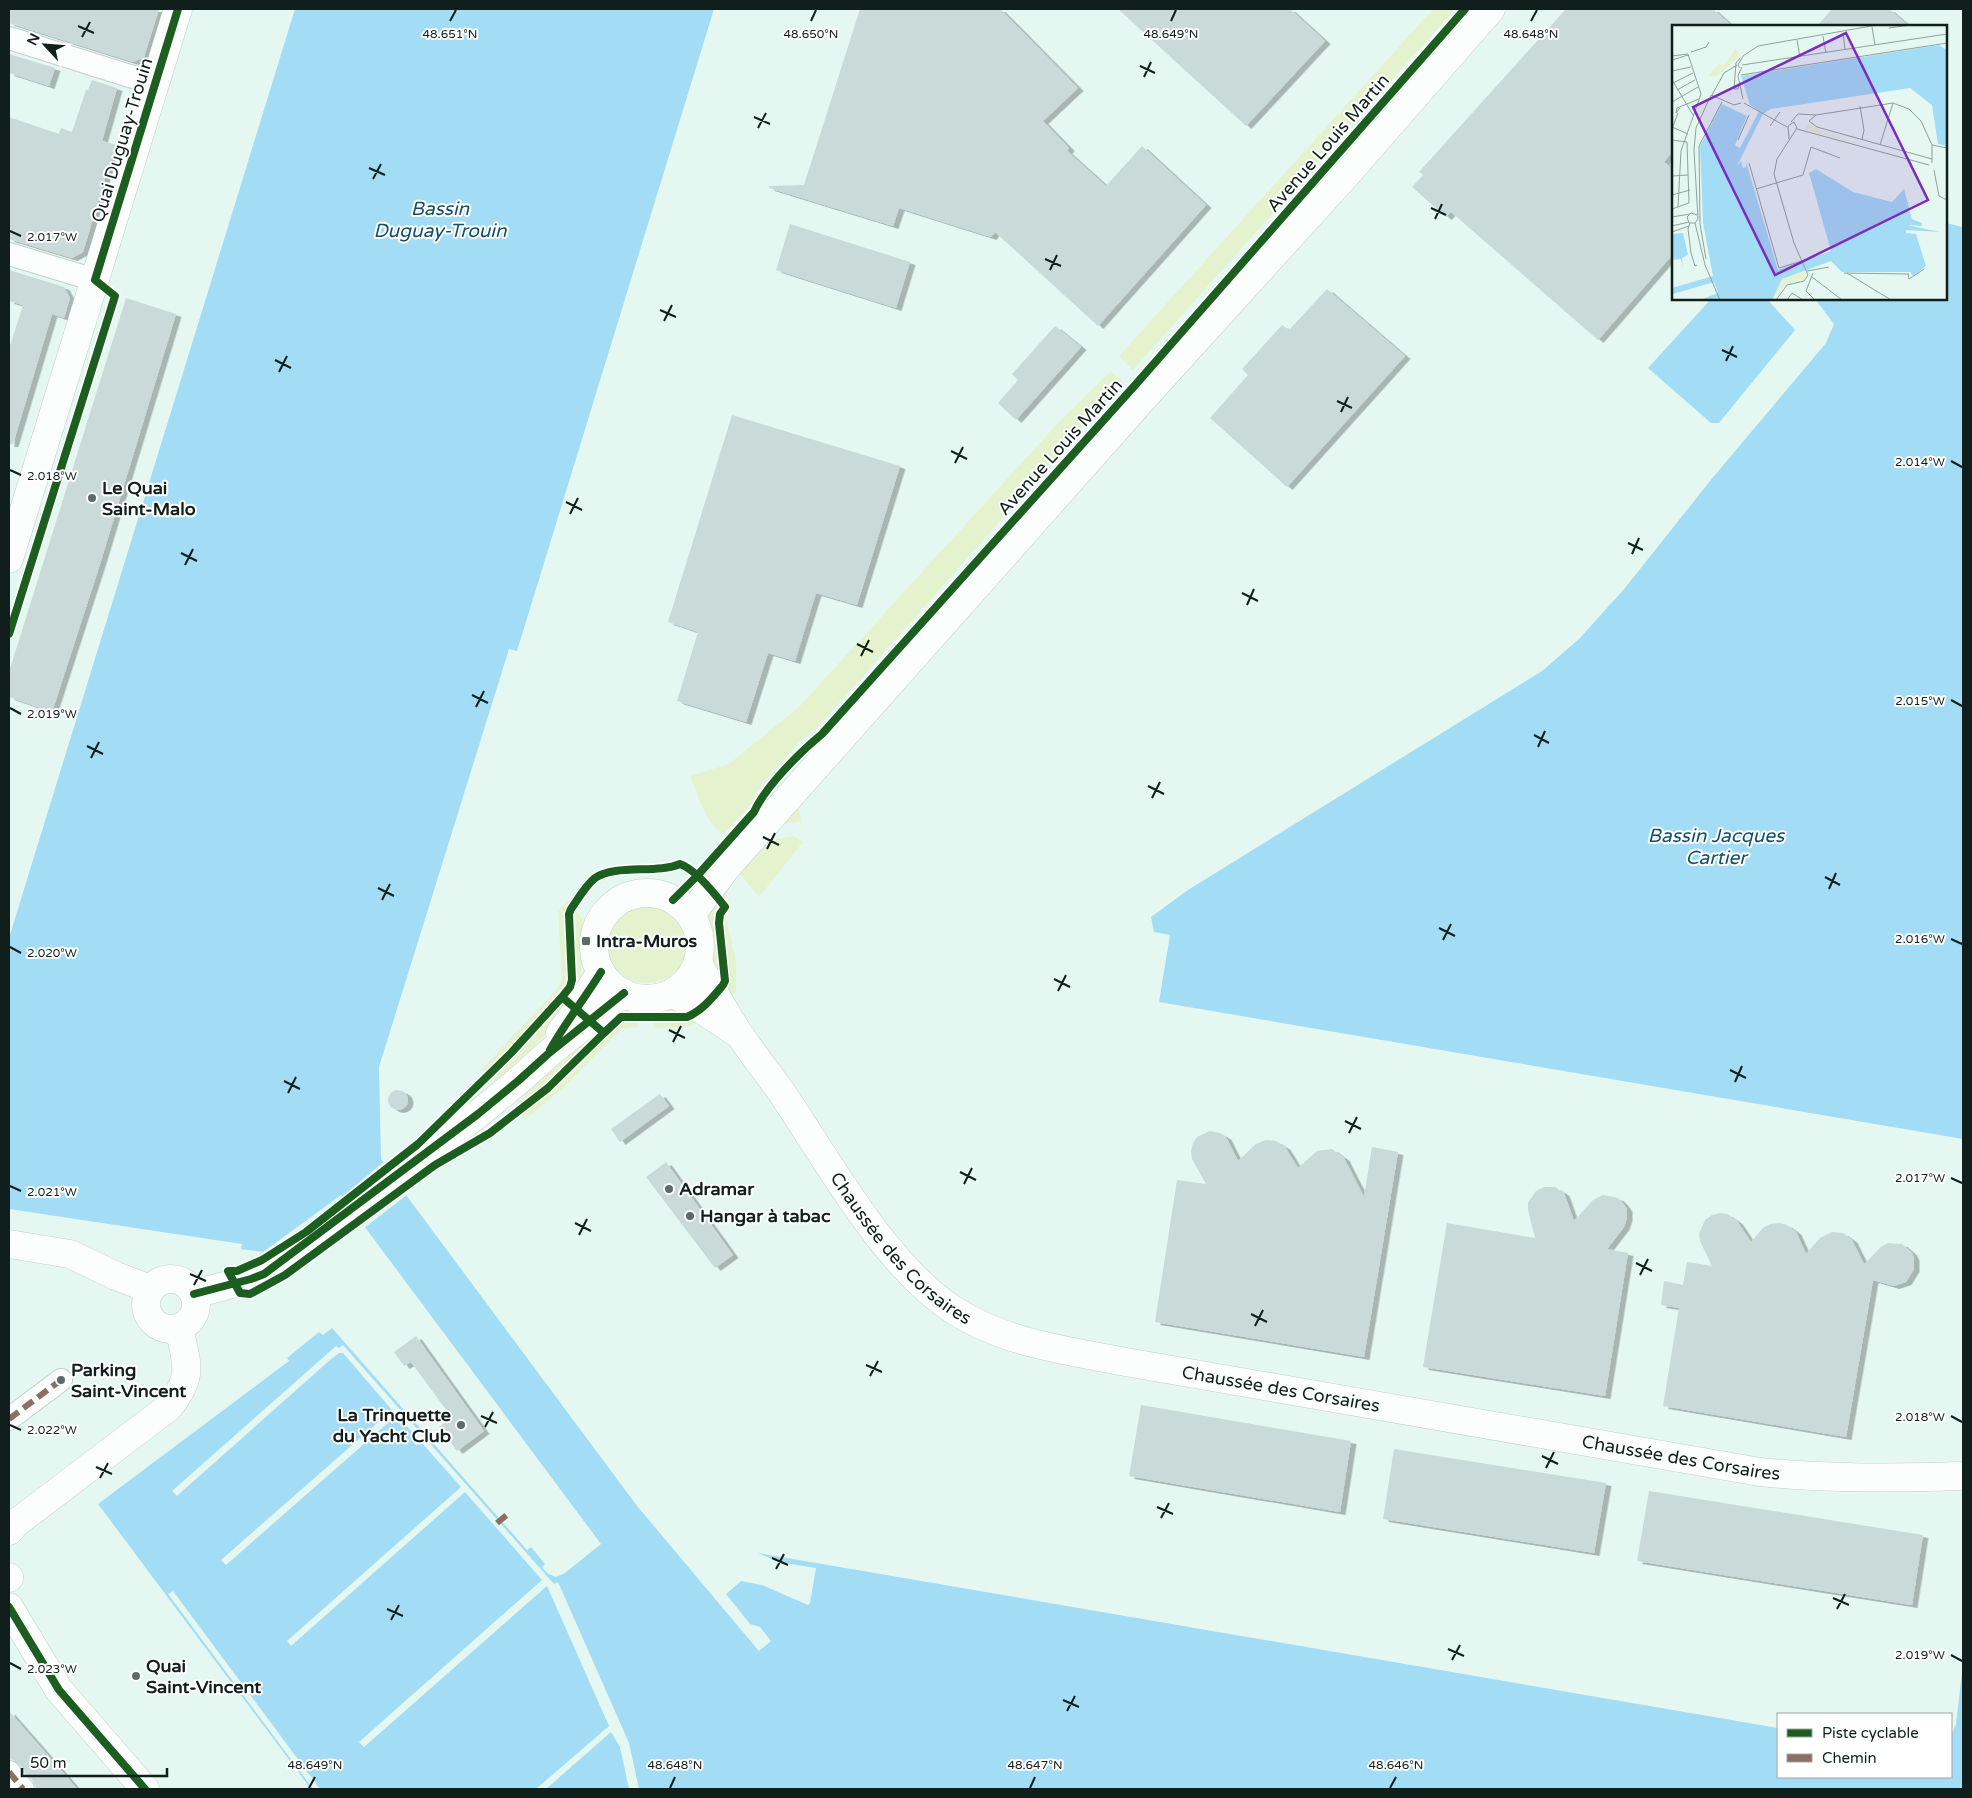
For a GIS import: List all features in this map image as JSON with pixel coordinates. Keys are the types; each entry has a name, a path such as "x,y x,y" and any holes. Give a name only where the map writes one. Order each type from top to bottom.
{"street":[{"name":"Quai Duguay-Trouin","path":"10,553 178,9"},
{"name":"Avenue Louis Martin","path":"691,915 726,868 1148,393 1346,175 1491,9"},
{"path":"9,38 155,84"},
{"path":"9,254 95,280"},
{"path":"645,893 660,894 674,900 691,915 697,926 700,938 698,963 692,975 672,993 659,998 646,999 624,994 611,985 601,972 597,962 594,939 600,922 618,902 631,895 645,893"},
{"name":"Chaussée des Corsaires","path":"698,963 740,1035 774,1081 854,1202 883,1242 931,1292 952,1309 979,1324 1012,1337 1051,1348 1760,1472 1854,1478 1963,1476"},
{"path":"548,1054 560,1032 577,1010 601,972"},
{"name":"Chaussée des Corsaires","path":"672,993 701,1009 740,1035"},
{"path":"194,1294 264,1274 478,1114 548,1054 624,994"},
{"path":"9,1244 70,1254 116,1276 150,1289"},
{"path":"170,1278 185,1282 194,1294 196,1302 195,1311 191,1318 179,1328 164,1328 151,1320 147,1313 145,1305 147,1294 155,1283 170,1278"},
{"path":"9,1531 16,1523 168,1407 186,1382 187,1365 179,1328"},
{"path":"9,1419 61,1380"},
{"path":"9,1607 59,1690 145,1789"},
{"path":"9,1772 24,1789"}],"green space":[{"path":"1433,9 1455,9 1133,370 1119,356"},
{"path":"1111,371 1123,382 817,728 800,741 758,790 755,799 724,834 718,830 712,824 703,808 690,776 729,764 799,707 1058,423"},
{"path":"798,801 801,821 778,825"},
{"path":"794,836 803,842 759,897 737,870 761,842"},
{"path":"717,888 727,897 726,917 736,962 736,992 727,999 713,963 712,938 707,916"},
{"path":"569,900 582,919 584,933 579,987 552,1026 504,1082 497,1081 485,1075 482,1069 557,989 562,980 558,912"},
{"path":"647,901 663,904 676,913 685,926 688,942 685,958 676,971 663,980 647,983 631,980 618,971 609,958 606,942 609,926 618,913 631,904"},
{"path":"666,1004 701,1022 681,1027 654,1028 650,1007"},
{"path":"633,1008 639,1027 621,1029 565,1086 525,1120 515,1109 515,1105 607,1012"}],"water":[{"name":"Bassin Duguay-Trouin","path":"295,9 714,9 517,651 509,649 379,1067 381,1159 409,1199 637,1506 759,1651 771,1641 760,1627 750,1624 726,1594 741,1581 762,1585 808,1605 810,1603 816,1568 778,1562 758,1553 1777,1728 1777,1778 1952,1778 1952,1734 1956,1724 1963,1664 1963,1789 311,1789 98,1504 289,1361 287,1358 319,1332 323,1335 332,1328 527,1550 531,1547 545,1564 542,1567 548,1574 556,1577 565,1573 601,1544 341,1195 263,1252 241,1249 242,1244 9,1209 9,938"},
{"name":"Bassin Jacques Cartier","path":"1947,223 1963,227 1963,1139 1159,1002 1170,935 1154,932 1151,917 1188,890 1542,671 1579,639 1625,588 1710,481 1826,343 1834,324 1816,300 1947,300"},
{"path":"1710,300 1768,300 1795,330 1719,423 1711,423 1648,368"}],"pier":[{"path":"385,1161 408,1194 363,1229 341,1198 339,1199"},
{"path":"343,1345 554,1584 558,1582 629,1743 639,1789 629,1789 620,1747 611,1732 546,1789 536,1789 609,1726 547,1586 364,1747 359,1742 542,1580 465,1492 291,1646 287,1641 461,1487 397,1415 226,1565 221,1560 392,1410 343,1353 339,1353 330,1360 177,1496 172,1491 336,1346 339,1348"},
{"path":"644,1512 760,1648 758,1647"},
{"path":"173,1591 320,1789 313,1789 168,1594"},
{"path":"723,1594 749,1625 759,1628 768,1641 758,1629 749,1626"}],"building":[{"path":"9,9 159,9 144,57 133,62 9,23"},
{"path":"860,9 1000,9 1078,88 1043,121 1069,148 1067,151 1106,186 1142,146 1206,205 1098,326 995,232 991,237 899,208 893,226 769,188 769,186 804,185"},
{"path":"1118,9 1290,9 1325,41 1246,126"},
{"path":"1566,9 1713,9 1731,25 1672,25 1672,152 1664,162 1672,169 1672,255 1598,340 1451,212 1446,217 1412,187 1423,175 1419,172"},
{"path":"1832,9 1889,9 1908,25 1818,25"},
{"path":"9,54 55,68 49,86 9,73"},
{"path":"92,80 117,88 102,141 117,145 108,168 83,252 72,258 9,239 9,117 59,134 61,128 72,132 86,90 88,90"},
{"path":"790,224 910,262 896,308 776,270"},
{"path":"9,270 64,287 70,298 64,318 52,314 13,444 9,444 9,349 23,305 9,301"},
{"path":"1327,289 1405,356 1287,487 1210,418 1248,375 1242,369 1282,325 1289,330"},
{"name":"Le Quai Saint-Malo","path":"126,298 176,314 100,564 52,712 9,697 9,672"},
{"path":"1055,326 1081,347 1016,420 998,403 1018,380 1012,374"},
{"path":"732,415 900,466 857,605 816,593 795,661 768,653 746,722 677,701 698,632 668,622"},
{"path":"398,1090 405,1093 408,1100 405,1107 398,1110 391,1107 388,1100 391,1093"},
{"path":"660,1094 669,1106 620,1142 611,1129"},
{"path":"1210,1131 1220,1133 1226,1137 1238,1161 1256,1144 1266,1140 1276,1141 1285,1147 1298,1168 1317,1151 1332,1149 1344,1158 1364,1197 1372,1147 1398,1152 1364,1357 1155,1322 1177,1180 1206,1184 1192,1159 1191,1151 1197,1137"},
{"name":"Hangar à tabac","path":"666,1162 733,1255 715,1268 646,1177"},
{"path":"1544,1187 1555,1187 1564,1193 1574,1221 1593,1200 1603,1195 1618,1198 1627,1209 1624,1227 1607,1249 1628,1253 1605,1396 1423,1367 1447,1223 1535,1238 1528,1203 1536,1191"},
{"path":"1727,1214 1737,1221 1751,1242 1763,1228 1770,1224 1780,1223 1787,1225 1796,1232 1806,1254 1820,1238 1832,1232 1843,1233 1852,1240 1864,1264 1881,1247 1888,1243 1902,1244 1912,1253 1914,1269 1906,1282 1894,1286 1873,1280 1846,1437 1663,1406 1679,1308 1661,1305 1664,1281 1683,1285 1687,1262 1712,1266 1700,1241 1699,1234 1705,1220 1712,1215"},
{"path":"416,1336 484,1431 457,1451 439,1427 446,1422 440,1415 447,1411 411,1362 404,1366 394,1352"},
{"path":"1141,1405 1351,1441 1340,1512 1129,1476"},
{"path":"1394,1449 1606,1483 1594,1553 1383,1519"},
{"path":"1649,1491 1923,1535 1912,1605 1637,1561"},
{"path":"9,1711 77,1789 36,1789 33,1781 19,1764 9,1759"}],"marked path":[{"path":"9,1419 61,1380"},
{"path":"497,1523 508,1514"},
{"path":"9,1772 23,1789"}],"cycle path":[{"path":"9,634 115,296 95,280 178,9"},
{"path":"673,900 754,812 766,792 784,770 822,734 1137,383 1465,9"},
{"path":"562,997 604,1033 548,1088 490,1133 435,1165 285,1275 250,1294 240,1293 228,1271 237,1271 262,1260 306,1232 418,1144 511,1053 562,997 570,987 572,980 569,914 585,888 595,878 613,871 671,867 680,864 698,876 725,907 720,914 719,923 725,981 707,1003 687,1017 621,1017 604,1033"},
{"path":"550,1050 601,972"},
{"path":"194,1294 264,1274 478,1114 548,1054 624,993"},
{"path":"9,1607 59,1690 145,1789"}],"place":[{"name":"Le Quai Saint-Malo","path":"92,498"},
{"name":"Intra-Muros","path":"586,941"},
{"name":"Adramar","path":"669,1189"},
{"name":"Hangar à tabac","path":"690,1216"},
{"name":"Parking Saint-Vincent","path":"61,1380"},
{"name":"La Trinquette du Yacht Club","path":"461,1425"},
{"name":"Quai Saint-Vincent","path":"136,1676"}]}
